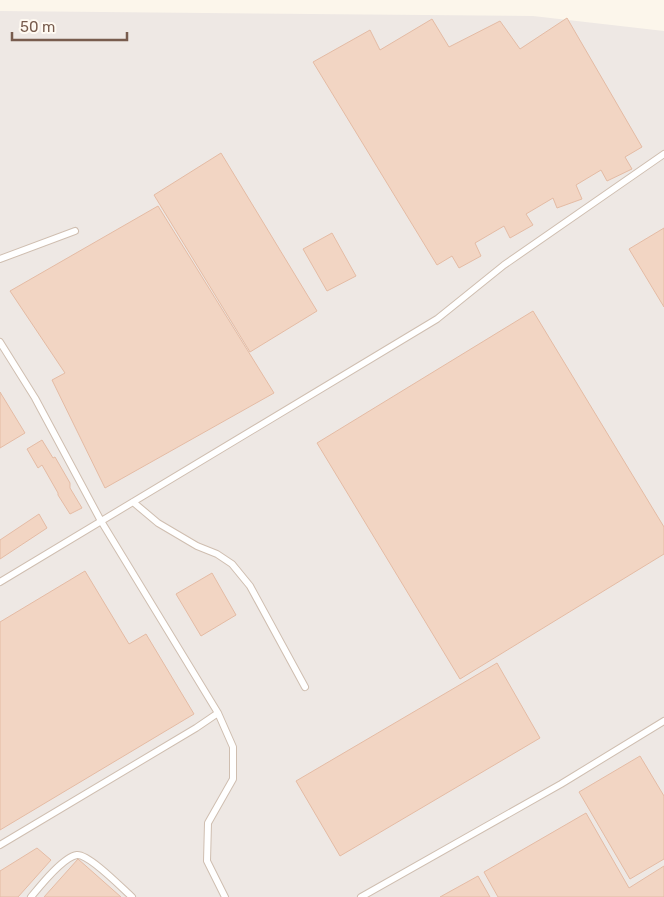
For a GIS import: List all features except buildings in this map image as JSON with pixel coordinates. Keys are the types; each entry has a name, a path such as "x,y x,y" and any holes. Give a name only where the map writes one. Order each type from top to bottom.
{"lane":[{"path":"0,582 436,319 504,265 664,154"},
{"path":"0,259 75,231"},
{"path":"0,342 34,398 100,521 218,712 233,746 234,779 208,822 207,861 225,897"},
{"path":"133,502 158,524 197,546 217,554 232,564 250,586 305,687"},
{"path":"0,845 196,728 218,712"},
{"path":"361,897 561,784 664,721"},
{"path":"31,897 59,866 76,855 83,856 92,861 132,897"}],"shaded area":[{"path":"0,11 533,16 664,31 664,897 0,897"}]}
